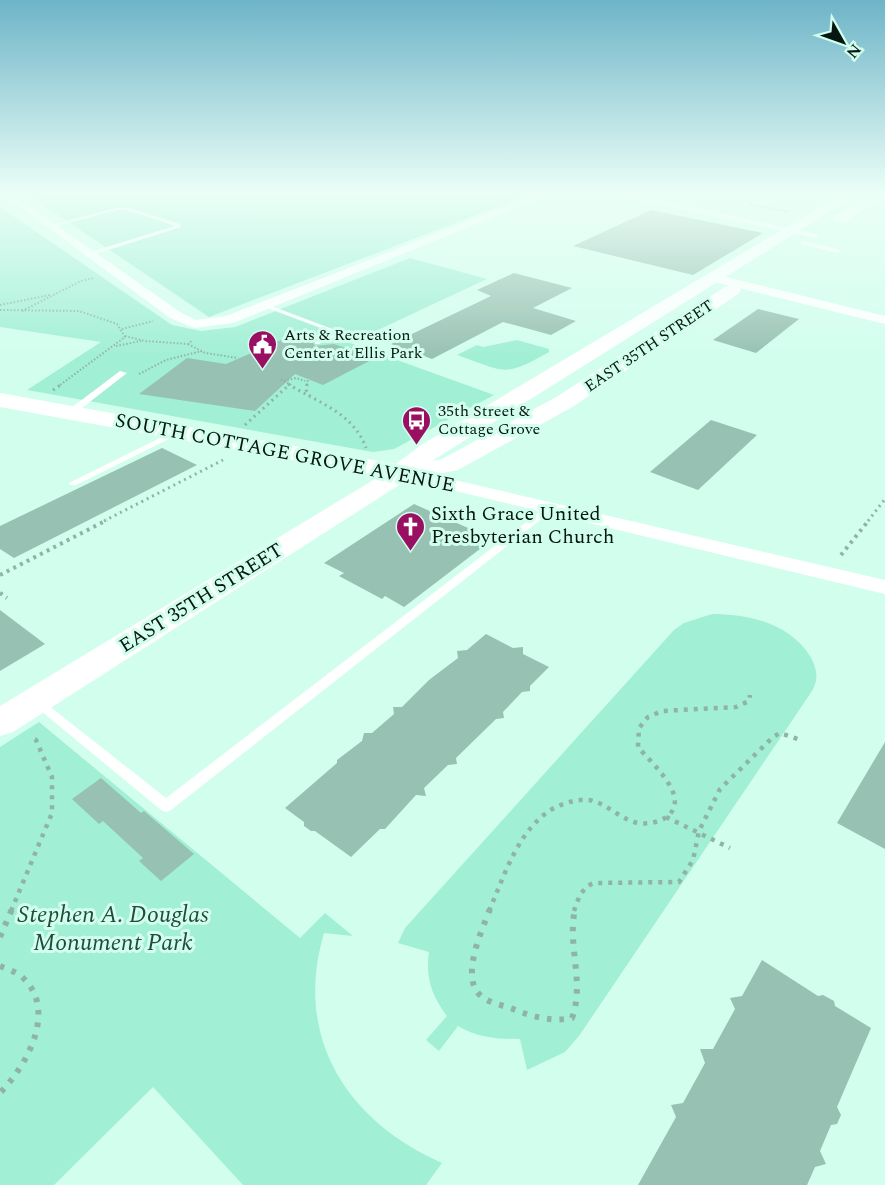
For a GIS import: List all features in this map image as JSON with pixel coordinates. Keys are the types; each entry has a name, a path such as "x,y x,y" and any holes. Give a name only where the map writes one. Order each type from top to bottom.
{"main road":[{"name":"EAST 35TH STREET","path":"0,723 403,473 430,450 714,278 779,247"},
{"name":"EAST 35TH STREET","path":"403,473 449,465 541,416 755,275 789,247"},
{"name":"SOUTH COTTAGE GROVE AVENUE","path":"0,400 403,473"}],"street":[{"path":"80,247 175,315 194,324 206,324 228,320 410,247"},
{"path":"714,278 755,275 885,320"},
{"name":"SOUTH COTTAGE GROVE AVENUE","path":"403,473 885,587"}],"lane":[{"path":"89,254 111,247"},
{"path":"829,247 838,251"},
{"path":"264,305 340,333 317,343"},
{"path":"70,412 123,373"},
{"path":"73,483 179,432"},
{"path":"35,701 166,806 550,508"}],"path":[{"path":"21,311 81,281 99,276"},
{"path":"0,305 57,293"},
{"path":"0,310 79,311 117,324 124,336"},
{"path":"122,329 160,320"},
{"path":"124,336 145,341 188,344 202,351 238,358"},
{"path":"45,395 124,336"},
{"path":"188,344 196,337"},
{"path":"112,347 145,341"},
{"path":"123,373 142,375 166,360 202,351"},
{"path":"311,397 306,390 306,380 296,378 282,380 350,422 364,438 367,453"},
{"path":"240,430 289,385"},
{"path":"0,575 233,455"},
{"path":"841,555 885,500"},
{"path":"0,593 6,598"},
{"path":"750,694 749,701 742,706 729,709 666,710 649,715 643,721 638,730 638,747 672,786 676,796 672,812 666,817 646,824 637,823 588,800 576,801 539,816 530,826 491,905 472,956 470,975 477,991 492,1002 552,1022 572,1018 578,1001 574,950 576,899 589,884 595,882 662,885 679,882 693,860 699,831 720,789 772,737 780,733 801,741"},
{"path":"0,937 52,813 52,777 36,740 31,736"},
{"path":"666,817 730,848"},
{"path":"0,966 12,969 29,983 38,1004 37,1030 27,1059 0,1093"}],"green space":[{"path":"0,247 59,247 172,325 201,331 235,327 410,258 487,279 350,343 494,395 394,449 373,452 27,390 101,342 0,327"},
{"path":"106,247 391,247 209,317"},
{"path":"517,340 549,349 549,352 522,366 504,370 457,355 477,345 483,347"},
{"path":"712,614 753,619 779,628 791,636 810,656 814,665 816,678 812,691 579,1036 565,1052 527,1070 520,1039 488,1037 458,1026 439,1051 426,1040 447,1016 431,986 428,970 429,952 398,943 405,928 674,630 684,623"},
{"name":"Stephen A. Douglas Monument Park","path":"39,722 300,938 325,913 353,936 324,933 316,971 316,1007 323,1041 336,1072 355,1099 379,1124 408,1145 442,1163 426,1185 243,1185 153,1087 54,1185 0,1185 0,747"}],"building":[{"path":"578,247 739,247 693,275"},
{"path":"514,273 572,288 533,308 576,321 551,335 503,322 432,359 391,344 491,296 477,290"},
{"path":"758,309 799,319 756,353 713,340"},
{"name":"Arts & Recreation Center at Ellis Park","path":"297,333 315,339 313,342 315,346 334,344 375,358 323,385 295,374 255,411 139,394 187,358 226,364"},
{"path":"711,420 757,435 698,490 650,472"},
{"path":"162,448 197,465 14,558 0,549 0,526"},
{"name":"Sixth Grace United Presbyterian Church","path":"414,504 493,539 404,607 385,596 382,599 339,576 344,573 324,563"},
{"path":"0,610 45,644 0,671"},
{"path":"486,634 513,648 523,647 523,654 549,667 530,686 530,691 522,692 503,712 504,718 496,719 456,758 457,764 448,765 424,788 426,796 416,795 385,829 380,829 351,857 315,831 304,826 304,822 285,808 337,763 337,760 362,741 364,733 372,733 394,714 393,707 402,707 429,680 458,658 457,651 467,650"},
{"path":"885,742 885,849 837,823"},
{"path":"101,778 194,854 161,881 139,861 143,858 103,821 99,824 72,799"},
{"path":"762,960 818,996 823,995 834,1001 835,1006 871,1028 837,1107 841,1115 837,1124 831,1125 820,1151 826,1164 815,1167 807,1185 638,1185 676,1117 671,1105 683,1103 705,1063 700,1049 713,1049 735,1009 730,998 742,996"}],"place":[{"name":"Arts & Recreation Center at Ellis Park","path":"263,370"},
{"name":"35th Street & Cottage Grove","path":"417,446"},
{"name":"Sixth Grace United Presbyterian Church","path":"410,552"}]}
